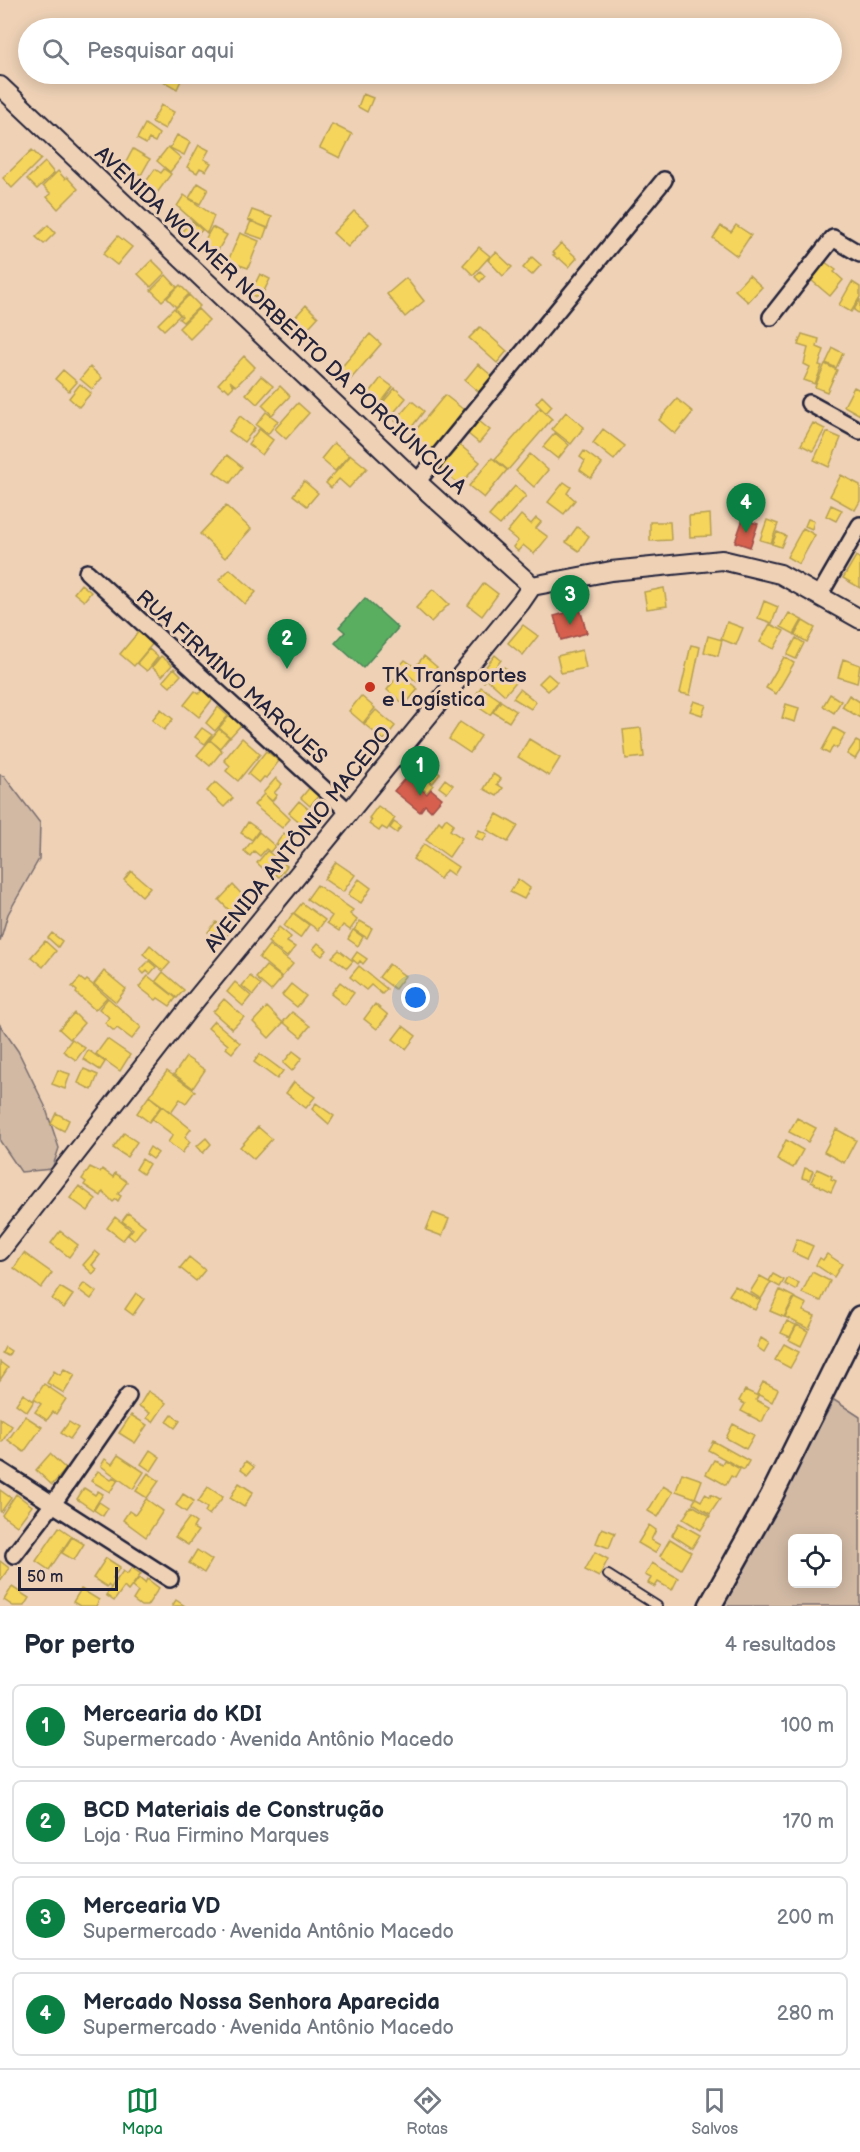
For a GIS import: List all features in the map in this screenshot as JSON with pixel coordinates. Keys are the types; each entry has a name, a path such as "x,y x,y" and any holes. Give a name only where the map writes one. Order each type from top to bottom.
{"main road":[{"path":"710,1606 772,1495 860,1317"}],"street":[{"name":"AVENIDA WOLMER NORBERTO DA PORCIÚNCULA","path":"0,86 417,482 532,586"},
{"path":"417,482 664,180"},
{"path":"771,317 833,238 860,254"},
{"path":"809,402 860,431"},
{"path":"819,596 860,525"},
{"path":"532,586 611,571 722,560 780,574 860,619"},
{"name":"RUA FIRMINO MARQUES","path":"87,572 349,812"},
{"name":"AVENIDA ANTÔNIO MACEDO","path":"0,1251 189,1008 532,586"},
{"path":"14,1555 53,1504 128,1396"},
{"path":"0,1470 170,1579"}],"lane":[{"path":"608,1575 657,1606"}],"shaded area":[{"path":"0,775 4,776 40,823 39,859 8,914 0,941"},
{"path":"0,1025 18,1051 45,1106 59,1148 52,1169 21,1172 0,1141"},
{"path":"834,1400 860,1417 860,1606 722,1606"}],"building: Moradias":[{"path":"168,84 179,84 177,89"},
{"path":"363,94 373,98 367,112 358,107"},
{"path":"161,105 174,112 165,129 152,122"},
{"path":"145,124 159,134 155,142 149,139 146,144 137,139"},
{"path":"332,124 352,134 340,158 320,148"},
{"path":"177,135 190,142 184,155 170,148"},
{"path":"199,145 209,150 204,159 211,163 206,171 200,168 197,173 187,167"},
{"path":"168,147 181,158 170,172 157,161"},
{"path":"133,149 150,159 141,175 124,166"},
{"path":"32,150 41,159 12,188 3,178"},
{"path":"45,162 54,173 37,189 27,179"},
{"path":"155,169 161,173 164,169 171,174 157,193 145,183"},
{"path":"58,171 78,189 58,209 47,197 51,194 43,186"},
{"path":"198,183 208,189 200,204 189,198"},
{"path":"184,195 214,216 207,233 177,206"},
{"path":"252,210 272,217 268,228 248,220"},
{"path":"354,211 369,224 348,247 333,233"},
{"path":"192,221 202,230 192,241 182,231"},
{"path":"251,221 267,228 263,239 246,233"},
{"path":"48,225 55,233 44,244 36,237"},
{"path":"736,225 751,235 737,256 713,238 721,226 731,232"},
{"path":"212,227 227,235 214,257 200,249"},
{"path":"240,233 259,241 248,268 228,261"},
{"path":"118,236 132,247 117,265 103,254"},
{"path":"561,243 577,258 569,267 553,255"},
{"path":"479,247 490,256 473,275 463,265"},
{"path":"496,252 512,267 503,276 488,260"},
{"path":"532,257 541,265 532,275 523,268"},
{"path":"152,260 165,273 151,287 138,274"},
{"path":"825,262 836,270 834,272 843,280 830,296 811,280"},
{"path":"480,271 485,276 480,282 475,277"},
{"path":"260,274 270,279 260,299 250,294"},
{"path":"166,275 177,287 162,301 151,290"},
{"path":"749,275 762,287 748,302 735,290"},
{"path":"406,278 424,301 405,317 387,294"},
{"path":"852,282 860,287 860,297 851,312 839,305"},
{"path":"180,285 189,294 176,307 167,298"},
{"path":"189,295 200,306 183,322 179,319 182,316 175,309"},
{"path":"860,299 860,314 854,310"},
{"path":"306,305 318,317 300,337 288,325"},
{"path":"174,308 180,315 164,330 158,324"},
{"path":"198,309 209,320 190,339 179,328"},
{"path":"480,327 507,351 497,363 469,338"},
{"path":"370,334 381,344 350,380 339,370"},
{"path":"802,334 819,339 817,347 824,350 819,365 822,366 815,384 804,380 810,367 804,364 808,348 798,345"},
{"path":"833,348 843,353 836,368 826,363"},
{"path":"244,356 255,367 236,386 230,381 234,386 229,391 223,388 218,384"},
{"path":"478,364 492,376 479,392 465,380"},
{"path":"825,364 837,370 827,392 815,387"},
{"path":"90,367 102,378 92,389 80,379"},
{"path":"63,370 77,382 69,391 55,379"},
{"path":"261,376 273,386 257,404 246,394"},
{"path":"381,378 393,387 380,404 368,395"},
{"path":"80,384 91,393 79,407 69,398"},
{"path":"280,386 290,396 272,415 262,405"},
{"path":"854,387 860,390 860,415 844,406"},
{"path":"395,388 406,398 391,416 380,406"},
{"path":"445,395 464,410 424,459 405,443"},
{"path":"542,396 552,406 546,413 536,403"},
{"path":"677,399 693,412 675,434 659,420"},
{"path":"412,401 424,411 408,432 395,421"},
{"path":"298,403 309,413 286,439 275,429"},
{"path":"540,408 552,419 508,470 495,459"},
{"path":"266,412 278,421 268,434 256,425"},
{"path":"566,412 584,427 571,444 552,429"},
{"path":"240,416 255,428 244,442 229,431"},
{"path":"479,421 490,430 479,443 468,434"},
{"path":"813,423 825,429 813,451 801,445"},
{"path":"259,429 273,440 262,455 248,444"},
{"path":"603,429 625,446 614,460 593,443"},
{"path":"827,432 841,438 829,467 814,460"},
{"path":"555,433 569,445 558,459 543,447"},
{"path":"334,443 349,455 335,471 321,459"},
{"path":"460,445 480,462 460,485 440,468"},
{"path":"584,451 602,464 591,478 580,470 585,461 580,457"},
{"path":"530,454 548,470 534,487 516,471"},
{"path":"227,455 242,467 230,483 214,472"},
{"path":"351,455 367,468 349,488 339,479 331,488 326,483"},
{"path":"492,458 507,470 484,498 469,486"},
{"path":"841,475 860,485 860,501 855,510 830,496"},
{"path":"304,481 318,493 307,506 293,495"},
{"path":"564,482 571,487 567,493 575,500 564,514 548,502"},
{"path":"515,486 526,496 500,525 489,516"},
{"path":"831,505 842,510 836,521 826,516"},
{"path":"226,506 251,529 225,558 200,534"},
{"path":"710,514 711,536 690,537 689,516"},
{"path":"521,515 531,524 536,518 541,522 536,528 548,537 534,554 523,545 518,551 513,547 518,541 507,532"},
{"path":"808,519 814,521 812,529 805,526"},
{"path":"767,520 778,524 771,543 760,540"},
{"path":"650,522 670,522 671,540 650,541"},
{"path":"577,527 589,536 579,551 566,542"},
{"path":"803,528 815,535 799,564 787,557"},
{"path":"777,532 786,536 781,547 772,544"},
{"path":"856,556 860,559 860,588 843,578"},
{"path":"230,569 256,592 245,604 219,580"},
{"path":"484,583 498,594 482,616 468,605"},
{"path":"81,584 91,592 84,601 74,593"},
{"path":"664,588 667,606 647,609 644,592"},
{"path":"433,589 449,604 431,622 416,608"},
{"path":"764,601 778,607 772,623 758,618"},
{"path":"789,613 802,620 794,634 781,627"},
{"path":"803,621 815,628 807,642 795,635"},
{"path":"727,622 743,628 736,645 721,639"},
{"path":"770,624 784,631 774,649 760,642"},
{"path":"523,625 538,636 523,655 508,643"},
{"path":"140,630 154,642 134,666 120,654"},
{"path":"708,636 722,640 718,656 704,652"},
{"path":"796,638 804,643 796,659 787,655"},
{"path":"691,645 700,647 690,695 680,693"},
{"path":"149,649 158,657 147,671 137,663"},
{"path":"582,650 586,668 561,673 557,656"},
{"path":"495,655 501,660 495,668 500,672 504,667 519,678 505,695 487,679 484,682 478,677"},
{"path":"161,656 172,665 162,676 152,667"},
{"path":"424,656 437,667 426,680 422,677 417,682 399,667 405,660 415,667"},
{"path":"784,657 794,663 776,694 766,688"},
{"path":"843,659 860,665 857,683 838,677"},
{"path":"174,668 181,675 170,687 163,681"},
{"path":"399,674 418,689 405,705 387,690"},
{"path":"548,674 557,682 548,691 539,683"},
{"path":"204,687 215,696 199,717 184,705 195,691 199,694"},
{"path":"481,687 500,700 490,715 471,702"},
{"path":"520,689 536,702 531,709 513,698"},
{"path":"830,694 841,701 834,713 823,706"},
{"path":"849,695 860,702 860,718 842,707"},
{"path":"361,696 375,708 363,723 349,711"},
{"path":"501,701 516,711 509,722 493,712"},
{"path":"694,701 706,705 702,715 690,711"},
{"path":"786,704 799,708 795,722 782,718"},
{"path":"218,707 228,716 215,731 206,723"},
{"path":"161,709 173,719 164,730 152,720"},
{"path":"376,710 395,726 384,740 364,724"},
{"path":"230,715 241,725 230,737 219,728"},
{"path":"460,722 481,736 470,753 449,739"},
{"path":"202,728 212,735 205,744 195,737"},
{"path":"641,728 644,757 626,759 623,730"},
{"path":"834,728 845,734 837,748 833,746 829,754 822,750"},
{"path":"219,729 229,737 220,748 210,740"},
{"path":"242,738 260,754 238,781 226,771 230,766 224,760"},
{"path":"529,739 560,758 549,776 518,757"},
{"path":"210,740 222,751 210,766 197,755"},
{"path":"856,741 860,743 860,751 855,759 847,754"},
{"path":"266,751 279,761 266,778 264,777 259,783 248,774"},
{"path":"420,759 440,774 433,783 413,768"},
{"path":"412,768 433,785 427,792 406,776"},
{"path":"493,774 501,779 497,784 503,788 497,796 484,789"},
{"path":"276,778 282,784 274,793 277,795 272,801 263,793"},
{"path":"445,779 453,785 447,793 439,787"},
{"path":"215,782 233,798 224,807 207,791"},
{"path":"310,787 319,795 310,806 301,798"},
{"path":"264,794 290,819 282,828 254,805"},
{"path":"299,801 319,818 309,830 289,813"},
{"path":"378,806 395,818 387,830 382,827 379,831 369,824 372,820 369,818"},
{"path":"497,814 518,826 508,842 487,830"},
{"path":"446,818 454,824 450,830 462,838 449,857 426,840 439,821 442,824"},
{"path":"248,822 259,830 252,840 241,833"},
{"path":"394,822 401,827 397,833 390,828"},
{"path":"479,830 487,834 483,841 475,837"},
{"path":"259,832 275,846 270,852 266,849 260,856 254,851 250,856 244,851"},
{"path":"284,833 297,843 290,854 276,844"},
{"path":"424,844 458,867 453,875 446,870 440,879 413,859"},
{"path":"267,851 287,866 279,877 269,870 267,872 257,863"},
{"path":"336,862 355,875 343,892 324,879"},
{"path":"131,871 150,887 142,896 124,880"},
{"path":"359,879 371,888 361,903 348,895"},
{"path":"518,879 530,888 524,899 510,892"},
{"path":"233,885 247,900 233,914 219,900"},
{"path":"317,885 353,910 350,914 357,920 350,930 343,925 339,931 327,923 332,916 307,899"},
{"path":"302,903 325,920 318,930 294,913"},
{"path":"293,913 309,925 300,938 284,926"},
{"path":"360,921 372,928 367,938 354,930"},
{"path":"216,922 230,931 222,942 208,932"},
{"path":"279,927 291,937 287,942 295,947 287,957 268,942"},
{"path":"353,930 363,937 358,946 348,939"},
{"path":"52,933 62,941 58,947 48,938"},
{"path":"45,941 56,951 43,967 31,957"},
{"path":"318,943 327,950 322,956 313,949"},
{"path":"150,945 170,963 163,971 143,954"},
{"path":"269,945 293,964 282,977 259,958"},
{"path":"339,950 353,961 347,968 332,957"},
{"path":"357,952 367,959 363,964 360,961 358,964 352,959"},
{"path":"149,961 156,967 150,974 147,971 144,974 140,970"},
{"path":"389,964 405,976 395,989 379,977"},
{"path":"266,966 282,978 271,991 256,978"},
{"path":"359,966 387,989 382,994 371,985 366,990 350,977"},
{"path":"104,971 126,989 116,1002 94,984"},
{"path":"163,972 184,990 177,998 156,981"},
{"path":"148,976 176,998 170,1006 158,998 156,1000 139,987"},
{"path":"250,976 261,985 253,995 242,986"},
{"path":"80,978 85,982 87,980 107,997 95,1010 72,987"},
{"path":"235,982 251,996 243,1006 227,992"},
{"path":"340,982 354,993 345,1005 331,994"},
{"path":"291,984 306,996 297,1007 282,995"},
{"path":"108,998 141,1027 132,1039 117,1028 114,1031 105,1023 110,1018 99,1009"},
{"path":"224,999 244,1017 232,1029 213,1012"},
{"path":"375,1004 388,1015 377,1029 364,1019"},
{"path":"267,1007 283,1023 269,1038 253,1022"},
{"path":"292,1012 310,1026 301,1037 283,1022"},
{"path":"74,1013 84,1023 70,1039 59,1029"},
{"path":"214,1021 240,1043 232,1053 226,1048 228,1045 208,1028"},
{"path":"403,1026 416,1036 406,1049 393,1039"},
{"path":"72,1039 85,1048 76,1060 63,1051"},
{"path":"107,1039 130,1055 120,1071 96,1054"},
{"path":"88,1050 105,1062 100,1070 83,1059"},
{"path":"293,1051 302,1058 292,1071 283,1063"},
{"path":"260,1054 283,1071 277,1079 254,1062"},
{"path":"186,1057 205,1070 193,1088 174,1074"},
{"path":"84,1069 98,1075 92,1090 78,1083"},
{"path":"58,1070 70,1074 65,1089 52,1084"},
{"path":"167,1071 195,1091 186,1103 180,1099 171,1112 149,1096"},
{"path":"294,1082 315,1097 306,1108 286,1093"},
{"path":"149,1096 161,1106 149,1122 137,1113"},
{"path":"316,1103 334,1116 329,1124 312,1109"},
{"path":"162,1106 191,1129 185,1137 190,1142 182,1153 168,1142 173,1135 152,1119"},
{"path":"56,1113 69,1120 64,1131 51,1124"},
{"path":"797,1118 816,1128 808,1142 789,1132"},
{"path":"258,1127 272,1139 254,1159 240,1147"},
{"path":"836,1129 856,1140 844,1163 824,1152"},
{"path":"124,1133 137,1142 127,1157 113,1148"},
{"path":"206,1138 211,1144 203,1153 197,1146"},
{"path":"786,1140 803,1150 793,1168 777,1159"},
{"path":"150,1147 158,1153 153,1159 146,1154"},
{"path":"142,1159 149,1164 143,1174 136,1169"},
{"path":"90,1167 100,1172 102,1169 113,1177 115,1173 127,1182 118,1194 121,1196 118,1201 116,1199 113,1202 103,1192 101,1196 84,1185 86,1182 82,1179"},
{"path":"805,1168 813,1171 809,1180 802,1178"},
{"path":"817,1169 832,1176 831,1179 836,1181 831,1192 811,1182"},
{"path":"79,1186 96,1199 88,1211 70,1198"},
{"path":"128,1213 145,1226 134,1240 128,1235 133,1229 122,1221"},
{"path":"433,1213 449,1219 442,1236 426,1230"},
{"path":"115,1217 131,1230 123,1240 107,1228"},
{"path":"60,1231 78,1245 69,1257 51,1243"},
{"path":"797,1239 813,1246 807,1259 792,1252"},
{"path":"95,1251 100,1255 92,1265 97,1269 93,1274 83,1265"},
{"path":"24,1253 52,1273 41,1288 14,1268"},
{"path":"827,1254 842,1264 834,1277 816,1265 820,1258 823,1260"},
{"path":"189,1257 205,1270 196,1281 180,1268"},
{"path":"812,1272 830,1281 821,1301 802,1293"},
{"path":"773,1274 784,1280 780,1287 769,1281"},
{"path":"760,1276 771,1282 761,1299 750,1292"},
{"path":"788,1278 799,1283 796,1290 785,1284"},
{"path":"84,1283 96,1292 91,1299 79,1290"},
{"path":"735,1286 760,1300 755,1310 729,1295"},
{"path":"60,1287 73,1295 64,1308 52,1299"},
{"path":"780,1290 794,1297 784,1317 770,1311"},
{"path":"136,1293 144,1299 133,1315 125,1309"},
{"path":"795,1298 807,1304 803,1311 815,1316 809,1329 785,1317"},
{"path":"787,1321 796,1325 790,1337 781,1333"},
{"path":"797,1325 808,1331 801,1346 789,1340"},
{"path":"761,1338 769,1343 764,1352 757,1347"},
{"path":"784,1344 799,1352 790,1368 775,1360"},
{"path":"5,1347 11,1351 8,1356 2,1353"},
{"path":"0,1362 8,1368 0,1380"},
{"path":"64,1369 75,1375 64,1393 47,1383 54,1371 60,1375"},
{"path":"763,1382 778,1389 772,1402 757,1394"},
{"path":"44,1384 66,1399 56,1414 53,1412 47,1420 35,1412 41,1404 34,1399"},
{"path":"745,1390 758,1396 756,1400 769,1407 762,1422 741,1411 745,1404 739,1401"},
{"path":"148,1391 166,1403 153,1422 147,1418 150,1413 139,1406"},
{"path":"23,1394 34,1401 27,1412 16,1404"},
{"path":"131,1415 147,1425 135,1443 119,1433"},
{"path":"172,1415 180,1421 175,1428 167,1422"},
{"path":"25,1416 42,1427 24,1452 8,1440"},
{"path":"0,1418 12,1426 2,1442 0,1441"},
{"path":"69,1422 78,1428 70,1439 61,1433"},
{"path":"733,1424 754,1435 746,1449 726,1438"},
{"path":"713,1441 749,1461 744,1470 708,1450"},
{"path":"150,1450 160,1457 151,1471 141,1464"},
{"path":"50,1454 66,1469 52,1485 36,1470"},
{"path":"118,1455 144,1472 133,1489 101,1466 105,1459 112,1464"},
{"path":"714,1460 722,1464 724,1460 740,1469 735,1478 731,1476 726,1485 706,1474"},
{"path":"246,1461 254,1467 248,1474 241,1469"},
{"path":"98,1471 111,1480 113,1477 118,1480 110,1492 91,1481"},
{"path":"148,1473 159,1481 147,1498 136,1491"},
{"path":"682,1473 702,1480 695,1498 676,1491"},
{"path":"239,1483 253,1492 244,1507 230,1498"},
{"path":"663,1486 673,1492 658,1517 648,1511"},
{"path":"208,1487 223,1497 209,1515 205,1512 207,1508 198,1502"},
{"path":"84,1488 95,1495 98,1491 103,1494 93,1510 77,1499"},
{"path":"0,1490 11,1498 1,1512 0,1511"},
{"path":"16,1494 32,1506 17,1526 2,1515"},
{"path":"183,1494 194,1501 186,1512 176,1505"},
{"path":"705,1494 710,1497 711,1494 720,1499 710,1514 693,1503 696,1498 701,1501"},
{"path":"146,1499 163,1511 146,1537 123,1520 129,1511 135,1515"},
{"path":"99,1502 108,1508 103,1516 94,1510"},
{"path":"692,1505 710,1516 701,1530 683,1519"},
{"path":"189,1518 196,1523 193,1528 198,1531 188,1545 175,1537"},
{"path":"679,1523 700,1535 692,1548 672,1535"},
{"path":"649,1525 656,1530 651,1540 660,1545 655,1553 638,1543"},
{"path":"59,1527 72,1536 49,1570 36,1561"},
{"path":"602,1528 615,1533 609,1548 596,1543"},
{"path":"72,1537 84,1544 74,1560 62,1553"},
{"path":"670,1539 691,1552 681,1569 660,1556"},
{"path":"197,1550 212,1560 204,1573 189,1563"},
{"path":"595,1552 608,1559 599,1577 585,1570"},
{"path":"106,1558 120,1567 113,1578 116,1580 111,1588 93,1578"},
{"path":"0,1561 9,1568 0,1581"},
{"path":"652,1563 678,1578 672,1590 658,1582 655,1587 648,1583 651,1578 645,1575"},
{"path":"132,1568 141,1574 128,1591 124,1587 114,1601 106,1595 123,1571 127,1574"},
{"path":"139,1578 145,1583 147,1579 159,1588 147,1606 141,1606 133,1600 138,1592 132,1587"},
{"path":"12,1587 29,1598 24,1606 13,1606 4,1600"},
{"path":"81,1589 99,1600 96,1606 80,1606 73,1602"},
{"path":"176,1600 185,1606 172,1606"}],"building: Comércio":[{"path":"743,519 758,524 750,547 735,542"},
{"path":"580,609 587,633 561,640 554,616"},
{"path":"406,777 427,794 431,789 442,798 431,811 425,805 420,812 394,791"}],"building: Público":[{"path":"365,598 398,628 363,668 335,643 345,632 339,627"}],"place":[{"name":"Mercado Nossa Senhora Aparecida","path":"746,533"},
{"name":"Mercearia VD","path":"570,625"},
{"name":"BCD Materiais de Construção","path":"287,669"},
{"name":"TK Transportes e Logística","path":"370,687"},
{"name":"Mercearia do KDI","path":"420,796"}]}
